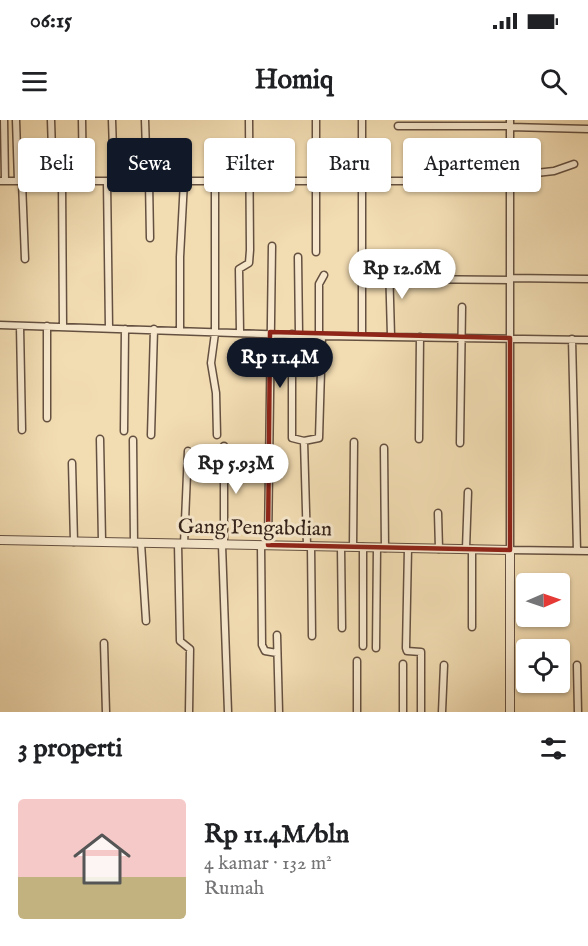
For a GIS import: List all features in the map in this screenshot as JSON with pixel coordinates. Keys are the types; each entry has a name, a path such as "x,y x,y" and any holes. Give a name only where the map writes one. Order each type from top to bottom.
{"street":[{"path":"4,120 2,181 18,182"},
{"path":"16,120 18,151"},
{"path":"51,120 52,138"},
{"path":"82,120 82,138"},
{"path":"111,138 112,120"},
{"path":"145,120 146,138"},
{"path":"249,120 249,138"},
{"path":"316,120 316,138"},
{"path":"362,120 362,138"},
{"path":"544,120 544,129"},
{"path":"398,126 510,125 544,129 588,129"},
{"path":"541,173 574,164"},
{"path":"21,192 25,259"},
{"path":"62,192 63,327"},
{"path":"109,328 110,192"},
{"path":"148,192 150,238"},
{"path":"180,331 180,257 183,192"},
{"path":"215,192 215,333 211,363 216,393 217,435"},
{"path":"240,332 239,269 249,261 250,192"},
{"path":"316,192 316,252"},
{"path":"362,192 362,336"},
{"path":"509,192 510,712"},
{"path":"272,246 262,645 265,651 277,653"},
{"path":"298,257 292,438 304,441 319,438 319,284 324,275"},
{"path":"389,264 391,336"},
{"path":"404,279 588,279"},
{"path":"460,443 462,307"},
{"path":"0,325 320,336 588,340"},
{"path":"20,326 22,430"},
{"path":"47,418 48,326"},
{"path":"124,431 125,329"},
{"path":"151,435 154,329"},
{"path":"419,439 420,337"},
{"path":"572,339 577,551"},
{"path":"100,439 102,541"},
{"path":"133,440 137,543 146,621"},
{"path":"304,441 312,636"},
{"path":"353,547 354,442"},
{"path":"224,446 223,544 228,712"},
{"path":"376,648 384,448"},
{"path":"188,451 181,544 180,641 190,648 189,712"},
{"path":"72,463 74,542"},
{"path":"468,492 472,627"},
{"path":"438,513 439,549"},
{"name":"Gang Pengabdian","path":"0,540 510,550"},
{"path":"341,547 342,628"},
{"path":"363,548 363,646"},
{"path":"408,548 406,648 407,651 421,652 421,712"},
{"path":"510,550 588,551"},
{"path":"277,635 279,712"},
{"path":"104,643 106,712"},
{"path":"357,661 357,712"},
{"path":"403,712 404,664"},
{"path":"442,712 444,665"},
{"path":"577,665 578,712"}],"highlighted area":[{"path":"270,332 510,338 510,550 268,545"}]}
